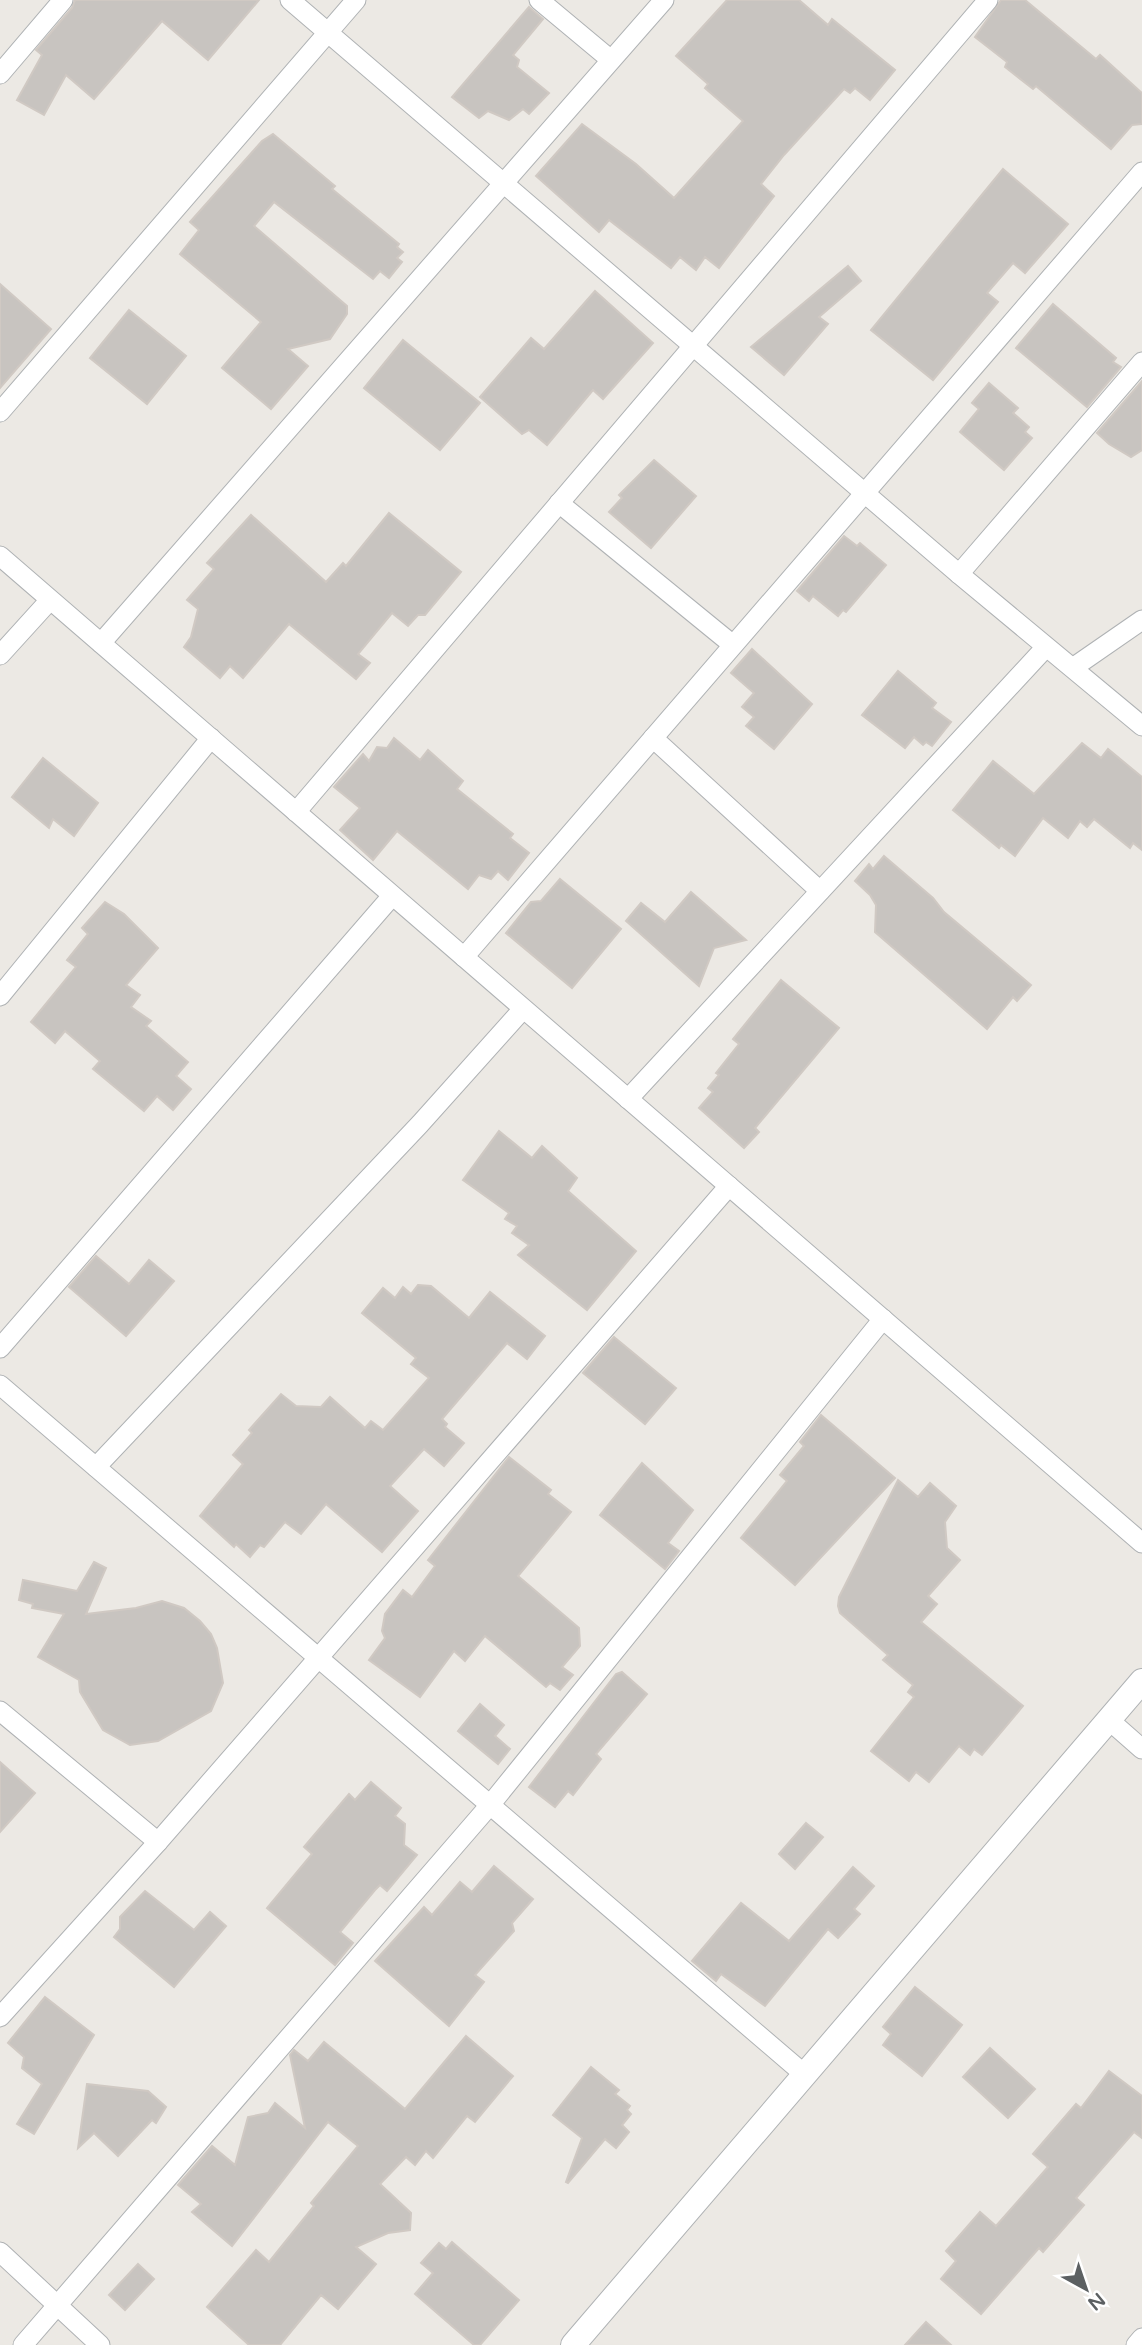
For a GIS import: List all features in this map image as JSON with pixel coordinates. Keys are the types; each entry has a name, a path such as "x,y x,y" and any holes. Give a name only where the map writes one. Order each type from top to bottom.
{"street":[{"path":"0,74 63,0"},
{"path":"290,0 866,494 1142,726"},
{"path":"0,412 356,0"},
{"path":"539,0 611,60"},
{"path":"101,643 664,0"},
{"path":"296,812 988,0"},
{"path":"464,957 1142,172"},
{"path":"959,573 1142,362"},
{"path":"559,503 733,645"},
{"path":"0,556 1142,1543"},
{"path":"0,655 50,600"},
{"path":"1074,667 1142,620"},
{"path":"628,1099 1046,647"},
{"path":"0,996 211,738"},
{"path":"653,738 820,891"},
{"path":"0,1348 392,896"},
{"path":"96,1467 420,1124 523,1009"},
{"path":"0,2017 158,1842 729,1186"},
{"path":"23,2345 490,1805 883,1320"},
{"path":"0,1385 804,2074"},
{"path":"573,2345 1142,1681"},
{"path":"0,1711 158,1842"},
{"path":"1109,1720 1142,1749"},
{"path":"0,2252 100,2345"},
{"path":"1136,2345 1142,2338"}],"building":[{"path":"75,0 259,0 208,60 162,21 94,99 66,75 44,115 17,100 42,55 36,50 72,8"},
{"path":"727,0 799,0 828,25 832,19 895,70 870,100 855,88 850,93 844,89 784,155 761,184 774,196 719,268 705,257 696,270 680,257 671,268 609,220 599,232 536,176 582,124 636,164 674,198 743,121 705,88 708,84 676,56"},
{"path":"1001,0 1025,0 1096,59 1100,55 1142,93 1142,124 1132,125 1111,149 1036,86 1033,89 1005,67 1007,62 975,37"},
{"path":"529,7 543,19 513,55 519,60 517,67 549,93 529,114 523,109 509,120 488,111 479,118 452,97"},
{"path":"273,134 335,186 332,189 399,244 397,247 403,252 397,258 402,262 389,278 380,271 373,279 274,202 254,226 347,306 347,314 330,339 288,349 308,366 271,409 222,368 261,322 180,254 199,230 190,222 262,141"},
{"path":"1003,169 1068,224 1025,273 1013,263 987,293 998,302 933,380 871,330"},
{"path":"848,266 861,281 819,317 828,324 784,375 751,347"},
{"path":"0,284 51,329 0,388"},
{"path":"595,291 653,343 603,399 593,390 547,445 529,430 522,434 480,397 531,338 544,349"},
{"path":"1053,304 1116,358 1113,362 1121,367 1087,407 1016,348"},
{"path":"129,310 186,356 147,404 90,358"},
{"path":"403,340 480,403 440,450 364,388"},
{"path":"1142,381 1142,450 1131,457 1097,433"},
{"path":"989,383 1018,408 1013,413 1029,427 1025,432 1032,438 1004,470 960,432 979,409 972,403"},
{"path":"654,460 696,496 651,548 609,512 622,498 619,495"},
{"path":"389,513 461,572 425,615 418,615 408,626 392,613 358,654 370,663 356,679 289,624 243,678 230,666 220,678 184,647 191,637 198,609 187,600 214,569 207,563 251,515 326,582 343,563 346,566"},
{"path":"844,536 857,546 860,543 886,565 846,612 843,610 838,616 813,596 809,601 797,591"},
{"path":"752,649 812,704 774,749 746,726 754,717 742,707 754,693 731,673"},
{"path":"898,671 936,703 932,708 951,722 932,746 926,742 923,745 914,737 905,748 862,715"},
{"path":"394,738 420,760 428,750 463,781 457,789 513,834 510,838 529,853 508,880 498,871 491,879 479,875 468,889 397,831 373,860 340,830 360,808 334,787 363,754 369,761 377,747 387,748"},
{"path":"1082,743 1101,758 1108,749 1142,777 1142,850 1133,843 1130,848 1094,819 1087,827 1080,821 1068,838 1043,818 1015,856 1001,845 999,848 953,810 993,761 1034,794"},
{"path":"43,758 98,803 74,836 53,819 49,828 12,797"},
{"path":"884,856 933,898 944,912 1031,985 1017,1001 1013,997 987,1029 875,932 876,905 855,881 869,864 873,869"},
{"path":"560,879 621,929 572,988 506,933 531,902 541,901"},
{"path":"691,892 746,940 714,948 699,986 626,921 641,903 665,922"},
{"path":"105,902 124,914 158,948 126,985 140,995 131,1007 151,1021 146,1026 188,1062 176,1076 191,1089 173,1110 157,1096 144,1111 93,1069 100,1061 65,1031 55,1043 31,1022 76,967 67,960 88,934 82,928"},
{"path":"781,980 839,1028 755,1128 759,1132 744,1148 699,1108 713,1092 708,1088 719,1075 716,1073 739,1044 733,1039"},
{"path":"499,1131 532,1158 542,1146 577,1178 568,1191 636,1251 587,1310 518,1255 529,1245 512,1233 517,1226 505,1219 509,1213 463,1180"},
{"path":"96,1256 129,1284 149,1260 174,1281 126,1336 69,1287"},
{"path":"418,1285 431,1286 469,1318 490,1292 545,1336 527,1359 507,1343 442,1419 447,1424 445,1427 464,1443 444,1466 424,1449 390,1486 418,1511 382,1552 326,1504 301,1534 285,1522 264,1547 260,1545 250,1557 236,1544 234,1547 200,1516 243,1464 233,1455 252,1433 249,1430 281,1394 296,1406 321,1407 330,1397 365,1428 371,1421 383,1430 429,1378 411,1364 416,1358 362,1313 383,1288 395,1298 403,1287 411,1294"},
{"path":"614,1337 676,1388 645,1424 583,1373"},
{"path":"821,1415 895,1478 795,1585 741,1538 787,1481 780,1475 804,1446 800,1442"},
{"path":"509,1457 551,1490 548,1494 571,1512 518,1576 579,1628 580,1646 562,1667 573,1675 560,1690 550,1683 546,1687 485,1636 465,1661 454,1651 420,1697 369,1660 385,1638 382,1631 385,1614 403,1590 412,1597 435,1566 428,1560"},
{"path":"642,1463 693,1510 668,1543 679,1551 665,1569 600,1515"},
{"path":"898,1480 918,1497 930,1483 956,1506 945,1522 947,1548 960,1560 928,1596 937,1604 921,1622 1023,1706 982,1755 974,1749 970,1755 959,1746 929,1782 916,1772 909,1781 871,1751 914,1697 908,1692 913,1685 883,1660 888,1655 840,1613 838,1606 839,1597"},
{"path":"94,1562 106,1568 86,1614 136,1608 162,1601 184,1608 200,1621 211,1634 217,1648 223,1683 211,1711 158,1741 130,1745 103,1730 80,1692 79,1680 38,1657 64,1614 32,1608 33,1604 19,1600 23,1580 77,1591"},
{"path":"622,1672 647,1694 596,1754 601,1759 573,1795 568,1791 555,1807 529,1787 616,1674"},
{"path":"480,1704 504,1725 495,1736 510,1749 498,1764 458,1731"},
{"path":"0,1762 35,1793 0,1832"},
{"path":"371,1782 401,1808 395,1816 405,1824 404,1845 417,1855 387,1891 380,1885 375,1890 340,1932 353,1943 335,1965 267,1908 312,1854 304,1847 349,1794 355,1800"},
{"path":"806,1823 823,1837 795,1869 779,1854"},
{"path":"494,1866 533,1899 512,1923 514,1931 475,1975 484,1982 449,2026 375,1961 424,1907 432,1915 460,1882 472,1892"},
{"path":"853,1867 874,1886 854,1909 860,1914 838,1938 828,1929 765,2006 721,1974 716,1981 692,1961 741,1903 789,1941"},
{"path":"145,1891 194,1930 210,1912 226,1926 174,1987 114,1937 120,1929 120,1917"},
{"path":"915,1987 962,2025 922,2076 883,2045 891,2034 883,2027"},
{"path":"45,1997 94,2035 34,2134 17,2124 42,2084 22,2068 24,2057 8,2043"},
{"path":"466,2036 513,2076 475,2122 467,2116 433,2158 426,2151 415,2165 406,2157 380,2184 411,2213 410,2230 388,2233 356,2247 376,2264 338,2309 321,2295 280,2345 249,2345 207,2307 256,2250 269,2262 314,2206 311,2203 358,2146 328,2122 232,2246 192,2212 201,2204 178,2185 212,2146 235,2165 248,2117 268,2113 275,2103 305,2128 290,2055 294,2050 308,2061 324,2042 405,2109"},
{"path":"990,2048 1035,2089 1008,2118 963,2077"},
{"path":"591,2067 619,2090 615,2094 630,2106 627,2110 631,2114 622,2125 629,2132 616,2148 605,2139 568,2183 566,2182 582,2138 553,2115"},
{"path":"1109,2071 1142,2096 1142,2138 1134,2132 1076,2198 1084,2205 1043,2252 1039,2248 981,2314 941,2279 956,2261 946,2251 980,2212 996,2226 1048,2167 1033,2154 1076,2104 1081,2108"},
{"path":"87,2084 148,2091 166,2107 156,2123 152,2120 118,2156 94,2133 78,2148"},
{"path":"452,2242 519,2300 480,2345 474,2345 415,2294 433,2273 421,2263 439,2243 446,2249"},
{"path":"138,2264 154,2279 125,2310 109,2295"},
{"path":"926,2322 951,2345 905,2345"}]}
